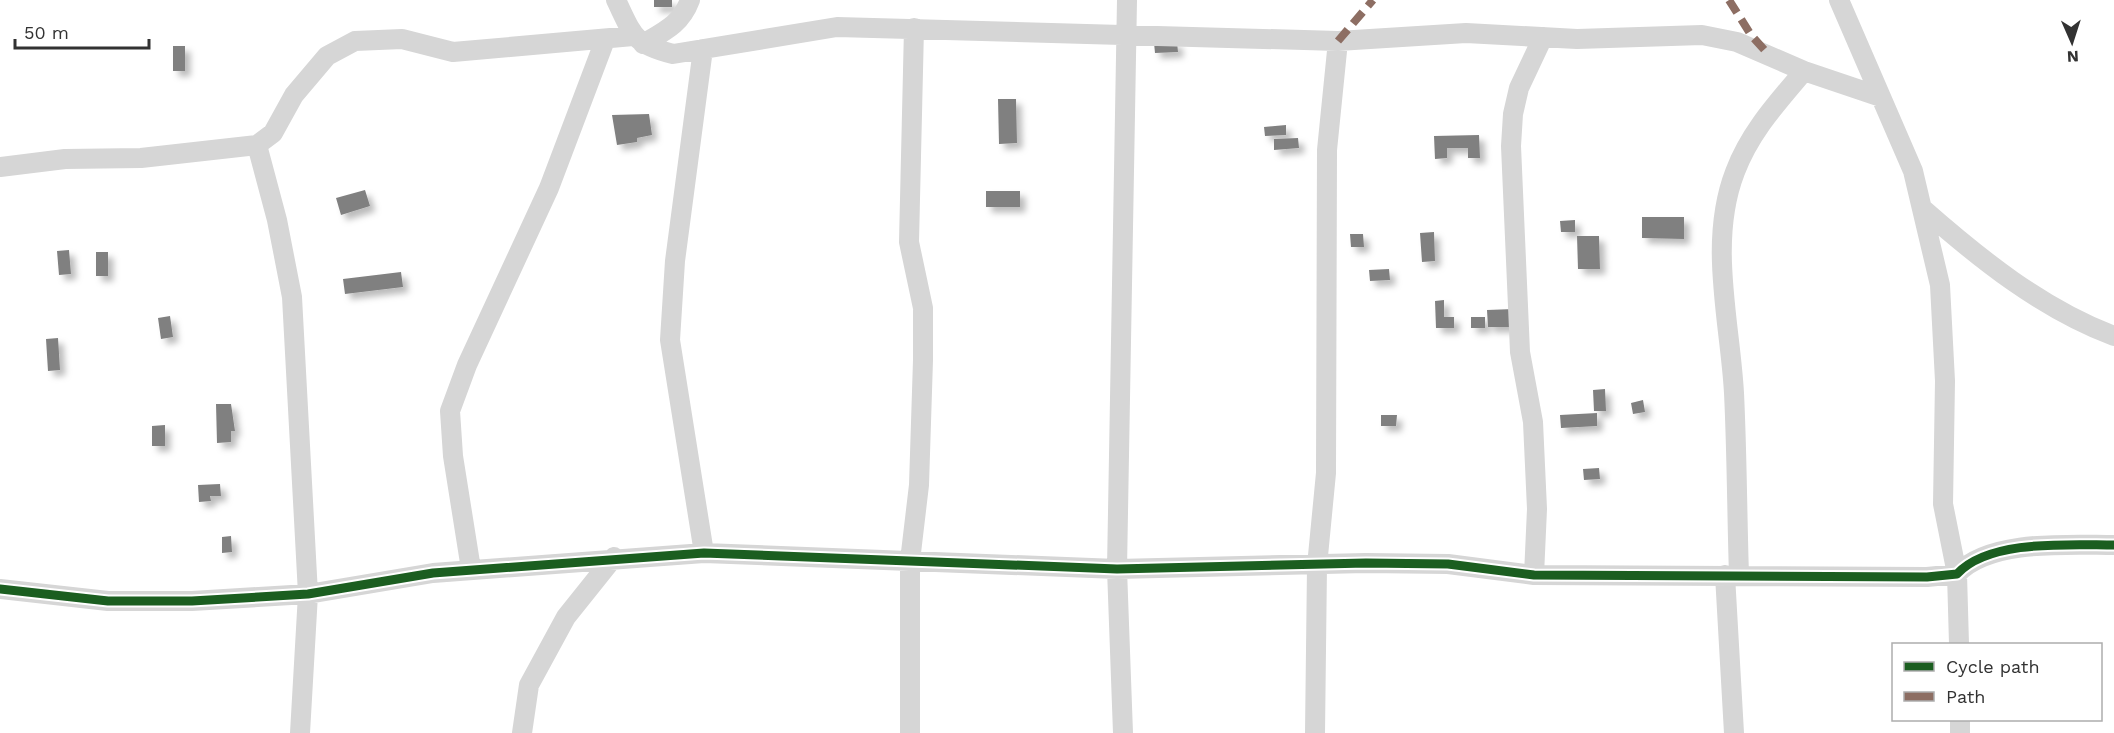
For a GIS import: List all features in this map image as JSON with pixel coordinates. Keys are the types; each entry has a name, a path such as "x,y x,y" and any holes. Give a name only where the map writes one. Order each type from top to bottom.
{"street":[{"path":"615,0 638,40 650,48 673,54 837,27 1127,37 1338,41 1466,33 1577,39 1702,35 1737,42 1804,71 1881,97"},
{"path":"0,167 65,159 141,158 257,145 273,133 294,95 327,56 356,41 402,39 453,52 605,40 638,40 675,26 684,16 690,0"},
{"path":"1123,733 1117,569 1127,0"},
{"path":"1839,0 1913,171 1940,285 1946,381 1943,504 1957,574 1959,643"},
{"path":"910,733 910,561 919,485 923,360 923,308 909,242 914,28"},
{"path":"1534,575 1537,509 1533,422 1520,352 1511,146 1513,114 1519,88 1543,37"},
{"path":"471,569 453,456 450,411 467,365 549,188 605,40"},
{"path":"1315,733 1317,566 1326,473 1327,150 1338,41"},
{"path":"703,50 675,261 670,340 704,552"},
{"path":"1734,733 1732,575 1734,391 1723,292 1723,217 1735,172 1759,125 1804,71"},
{"path":"257,145 277,220 292,297 308,594 300,733"},
{"path":"1923,209 1980,259 2083,324 2114,336"},
{"path":"0,590 108,602 192,601 308,594 433,573 471,569 704,552 1117,569 1317,566 1366,563 1448,564 1534,575 1927,577 1957,574 1966,564 1996,552 2055,545 2114,545"},
{"path":"522,733 529,685 566,617 614,557"}],"building":[{"path":"654,0 672,0 672,7 654,7"},
{"path":"1177,42 1178,52 1155,53 1154,43"},
{"path":"173,46 185,46 185,71 173,71"},
{"path":"998,99 1016,99 1017,143 999,144"},
{"path":"649,114 652,135 637,138 637,142 617,145 612,115"},
{"path":"1286,125 1286,135 1265,136 1264,127"},
{"path":"1479,135 1480,158 1468,158 1468,148 1447,148 1447,158 1435,159 1434,136"},
{"path":"1298,138 1299,148 1274,150 1274,139"},
{"path":"365,190 370,206 341,215 336,198"},
{"path":"986,191 1020,191 1020,207 986,207"},
{"path":"1642,217 1684,217 1684,239 1642,238"},
{"path":"1575,220 1575,232 1561,232 1560,221"},
{"path":"1434,232 1435,261 1422,262 1420,233"},
{"path":"1350,234 1363,234 1364,247 1351,247"},
{"path":"1577,236 1599,236 1600,269 1578,269"},
{"path":"69,250 71,274 59,275 57,251"},
{"path":"96,252 108,252 108,276 96,276"},
{"path":"1389,269 1390,280 1370,281 1369,270"},
{"path":"401,272 403,287 345,294 343,279"},
{"path":"1444,300 1444,317 1454,317 1454,328 1436,328 1435,301"},
{"path":"1514,309 1515,327 1488,327 1487,310"},
{"path":"170,316 173,337 161,339 158,318"},
{"path":"1471,317 1485,317 1485,328 1471,328"},
{"path":"58,338 60,370 48,371 46,339"},
{"path":"1605,389 1606,411 1594,411 1593,390"},
{"path":"1643,400 1645,412 1633,414 1631,403"},
{"path":"216,404 231,404 235,431 231,431 231,442 217,443"},
{"path":"1597,413 1597,426 1561,428 1560,415"},
{"path":"1381,415 1397,415 1396,426 1381,426"},
{"path":"165,425 165,446 152,446 152,426"},
{"path":"1599,468 1600,479 1584,480 1583,469"},
{"path":"220,484 221,496 210,496 211,501 199,502 198,485"},
{"path":"231,536 232,552 222,553 222,537"}],"marked path":[{"path":"1338,41 1373,0"},
{"path":"1729,0 1751,35 1769,55"}],"cycle path":[{"path":"0,589 108,601 192,601 308,594 433,573 704,553 1117,569 1366,563 1448,564 1534,575 1927,577 1957,574 1971,563 2009,549 2053,545 2114,545"}]}
